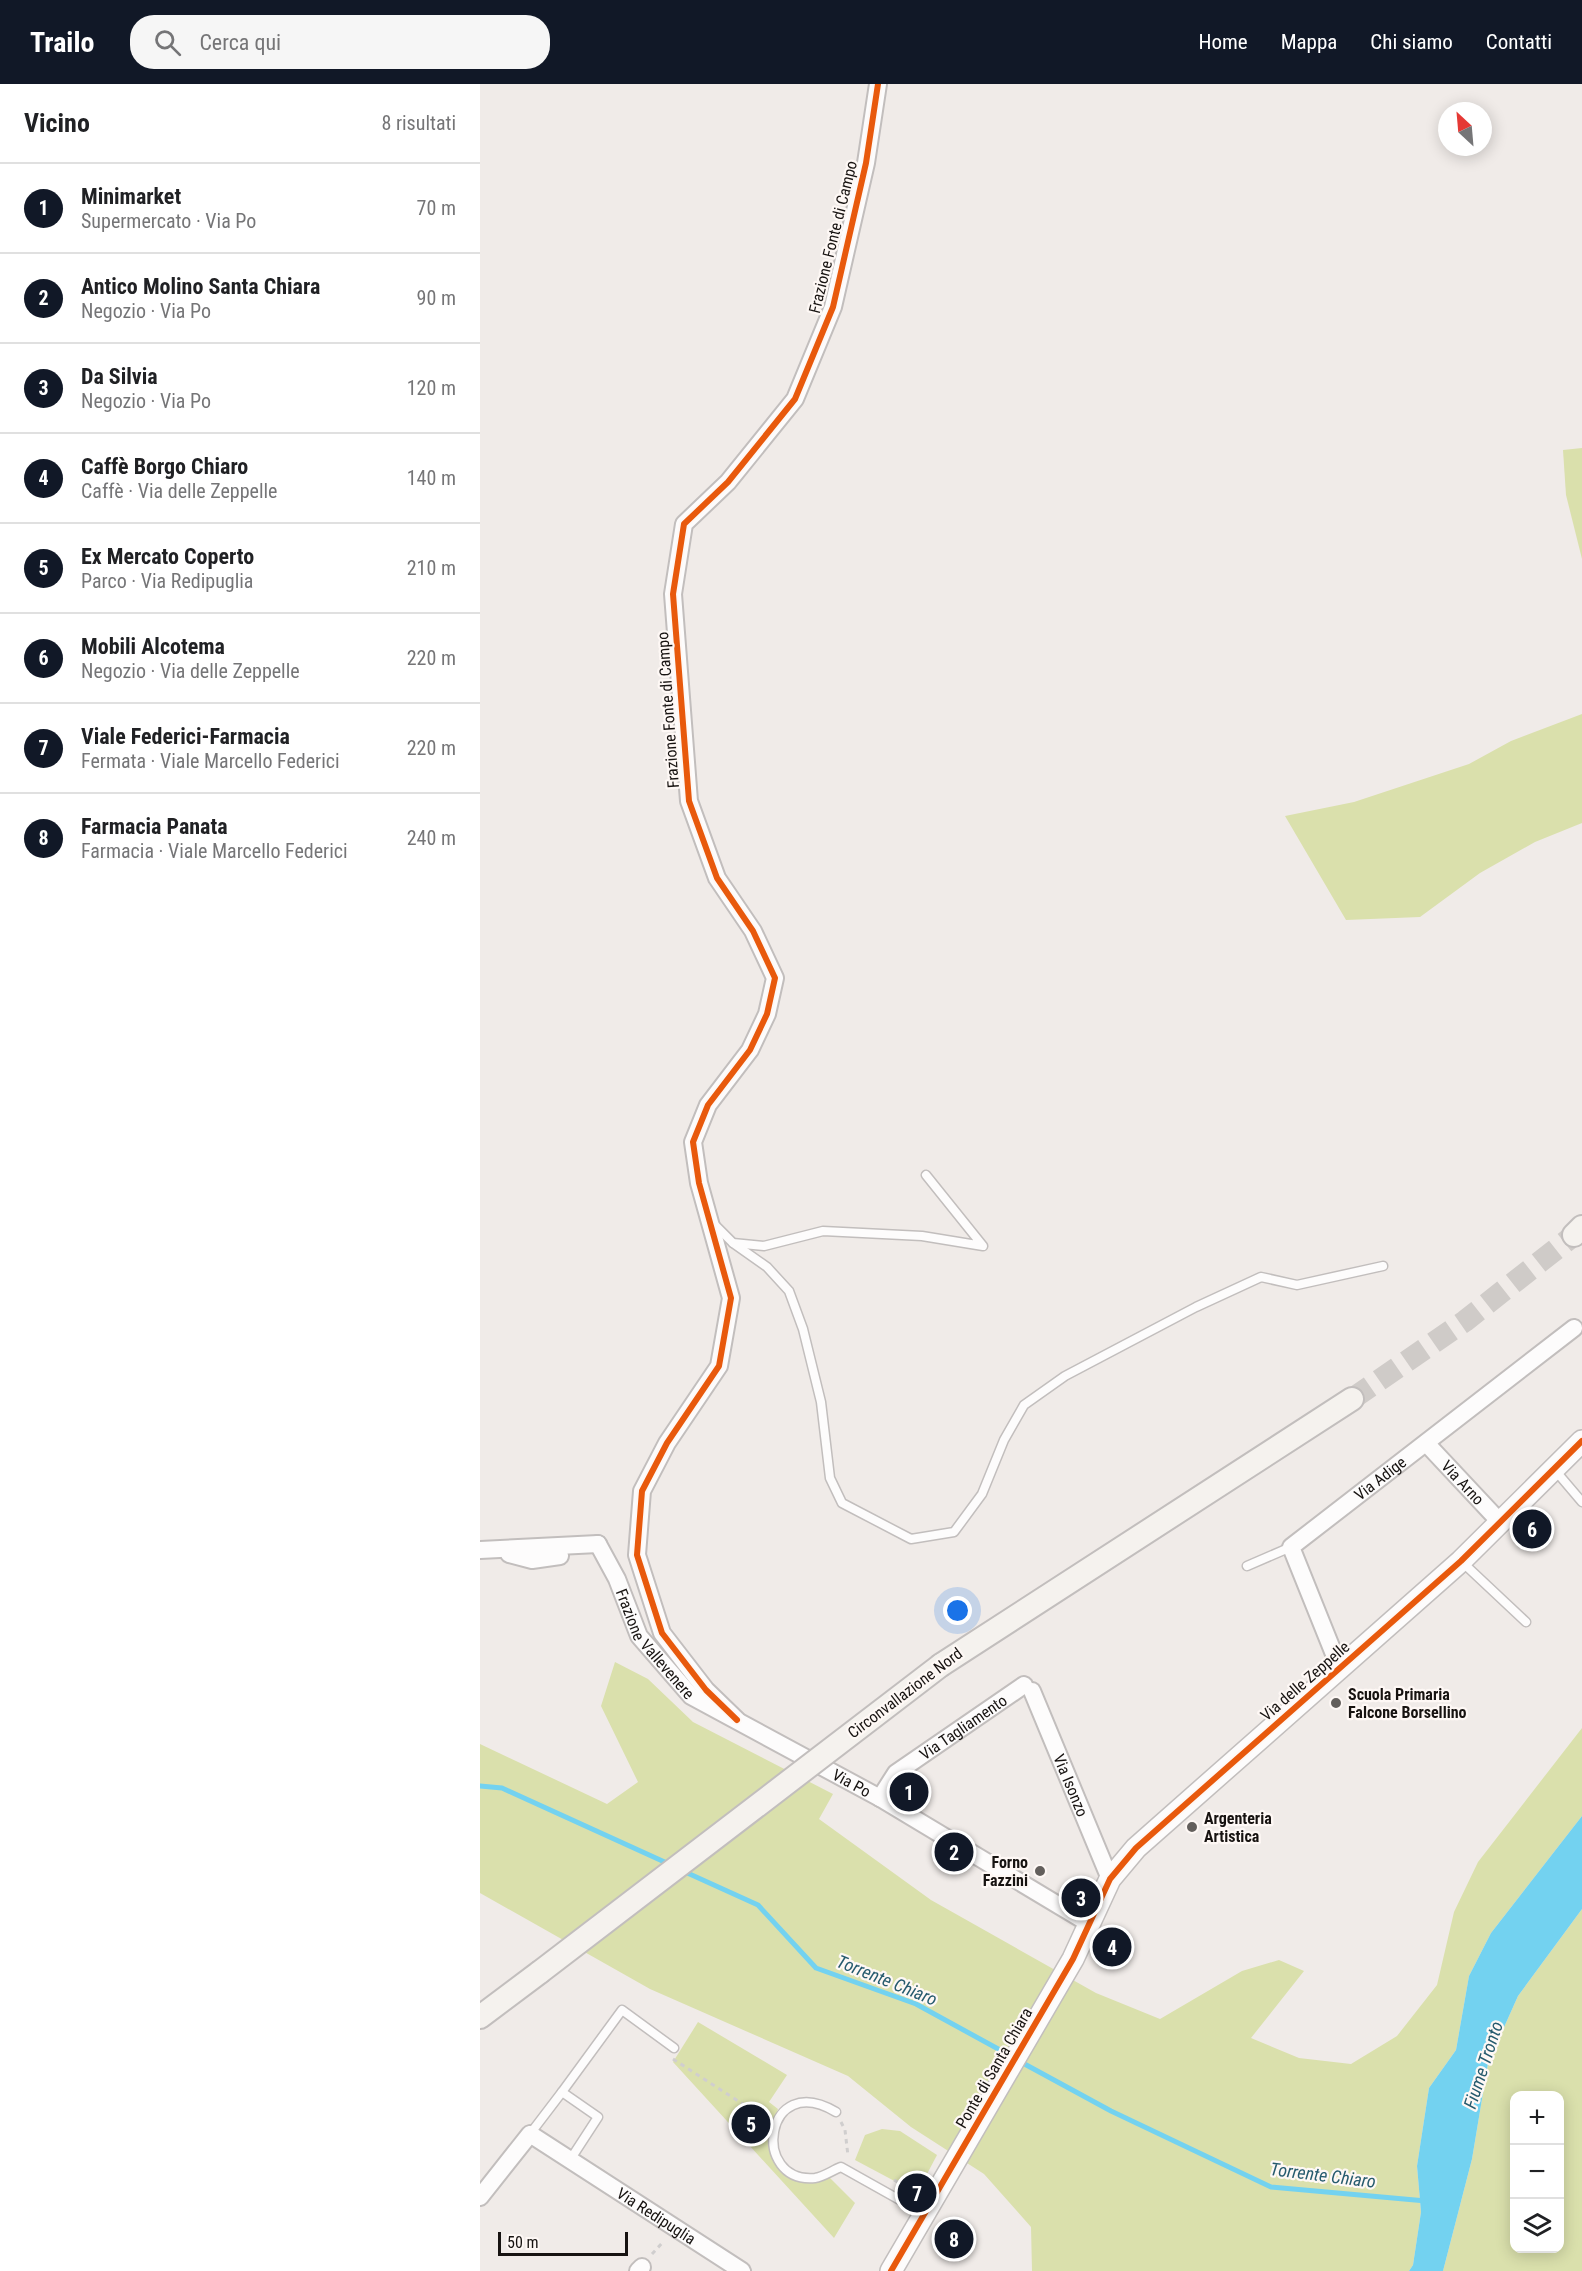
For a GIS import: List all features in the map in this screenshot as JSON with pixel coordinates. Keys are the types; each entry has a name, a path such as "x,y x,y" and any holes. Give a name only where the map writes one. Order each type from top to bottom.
{"main road":[{"name":"Circonvallazione Nord","path":"480,2017 941,1665 1352,1399"},
{"path":"480,2006 502,2000"}],"street":[{"name":"Frazione Fonte di Campo","path":"737,1720 706,1690 662,1633 637,1556 642,1491 667,1443 719,1366 731,1298 699,1183 693,1142 708,1105 750,1050 767,1014 775,978 753,931 717,878 688,801 673,594 684,524 728,482 795,399 833,307 866,163 878,84"},
{"name":"Via Adige","path":"1291,1547 1574,1328"},
{"name":"Via delle Zeppelle","path":"1073,1959 1110,1880 1136,1848 1461,1561 1582,1441"},
{"name":"Via Arno","path":"1426,1443 1500,1522"},
{"name":"Frazione Vallevenere","path":"487,1550 598,1544 617,1579 639,1636 692,1696 737,1720"},
{"path":"1291,1547 1340,1669"},
{"name":"Via Isonzo","path":"1028,1688 1110,1880"},
{"name":"Via Tagliamento","path":"880,1798 897,1773 1028,1688"},
{"name":"Via Po","path":"737,1720 880,1798 1088,1923"},
{"name":"Ponte di Santa Chiara","path":"891,2271 1073,1959"},
{"path":"480,2197 530,2134"},
{"name":"Via Redipuglia","path":"530,2134 742,2271"}],"lane":[{"path":"733,1243 764,1246 823,1231 922,1236 983,1246 926,1175"},
{"path":"710,1220 733,1243 767,1268 789,1291 803,1329 821,1402 830,1478 842,1503 910,1539 954,1532 982,1494 1004,1440 1024,1405 1065,1376 1196,1307 1261,1277 1297,1285 1383,1266"},
{"path":"1554,1469 1582,1502"},
{"path":"1247,1566 1291,1547"},
{"path":"1461,1561 1526,1622"},
{"path":"530,2134 622,2010 674,2048"},
{"path":"562,2092 598,2117 570,2160"},
{"path":"836,2112 819,2102 799,2103 784,2110 775,2125 772,2142 778,2161 792,2174 816,2178 841,2167 925,2215"}],"path":[{"path":"663,2039 675,2062 775,2125"},
{"path":"836,2112 845,2130 848,2155 855,2160"},
{"path":"640,2269 674,2229"}],"green space":[{"path":"1582,448 1582,559 1566,495 1563,450"},
{"path":"1582,714 1582,823 1535,842 1480,873 1420,917 1346,920 1285,816 1354,802 1469,764 1511,741"},
{"path":"615,1662 648,1679 693,1722 833,1794 819,1819 931,1900 1096,1993 1160,2019 1242,1971 1279,1960 1304,1971 1251,2038 1299,2058 1351,2064 1397,2036 1437,1985 1454,1912 1478,1862 1582,1728 1582,1816 1491,1933 1469,1976 1456,2050 1429,2088 1417,2166 1421,2212 1413,2265 1409,2271 1032,2271 1031,2227 984,2174 911,2127 848,2076 650,1989 480,1893 480,1744 607,1804 638,1782 601,1706"},
{"path":"1582,1909 1582,2271 1443,2271 1472,2159 1488,2063 1518,1996"},
{"path":"698,2022 787,2075 769,2102 778,2109 768,2140 774,2161 790,2177 804,2182 829,2177 855,2203 834,2238 673,2062"},
{"path":"882,2129 900,2131 937,2155 917,2193 855,2160 865,2135"}],"water":[{"name":"Fiume Tronto","path":"1582,1816 1582,1909 1518,1996 1488,2063 1472,2159 1443,2271 1409,2271 1413,2265 1421,2212 1417,2166 1429,2088 1456,2050 1469,1976 1491,1933"}],"waterway":[{"name":"Torrente Chiaro","path":"480,1786 502,1788 669,1864"},
{"name":"Torrente Chiaro","path":"683,1871 758,1905 816,1968 916,2004 1011,2056"},
{"name":"Torrente Chiaro","path":"1019,2061 1111,2111 1271,2187 1426,2201"}],"tunnel":[{"path":"1352,1399 1465,1321 1574,1235"}],"cycle path":[{"path":"737,1720 706,1690 662,1633 637,1555 642,1491 667,1443 719,1366 731,1298 699,1183 693,1142 708,1105 750,1050 767,1014 775,978 753,931 717,878 689,801 673,594 684,524 728,482 795,399 833,307 866,163 878,84"},
{"path":"891,2271 1073,1959 1110,1879 1136,1848 1461,1561 1582,1441"}],"place":[{"name":"Mobili Alcotema","path":"1532,1529"},
{"name":"Scuola Primaria Falcone Borsellino","path":"1336,1703"},
{"name":"Minimarket","path":"909,1792"},
{"name":"Argenteria Artistica","path":"1192,1827"},
{"name":"Antico Molino Santa Chiara","path":"954,1852"},
{"name":"Forno Fazzini","path":"1040,1871"},
{"name":"Da Silvia","path":"1081,1898"},
{"name":"Caffè Borgo Chiaro","path":"1112,1947"},
{"name":"Ex Mercato Coperto","path":"751,2124"},
{"name":"Viale Federici-Farmacia","path":"917,2193"},
{"name":"Farmacia Panata","path":"954,2239"}]}
